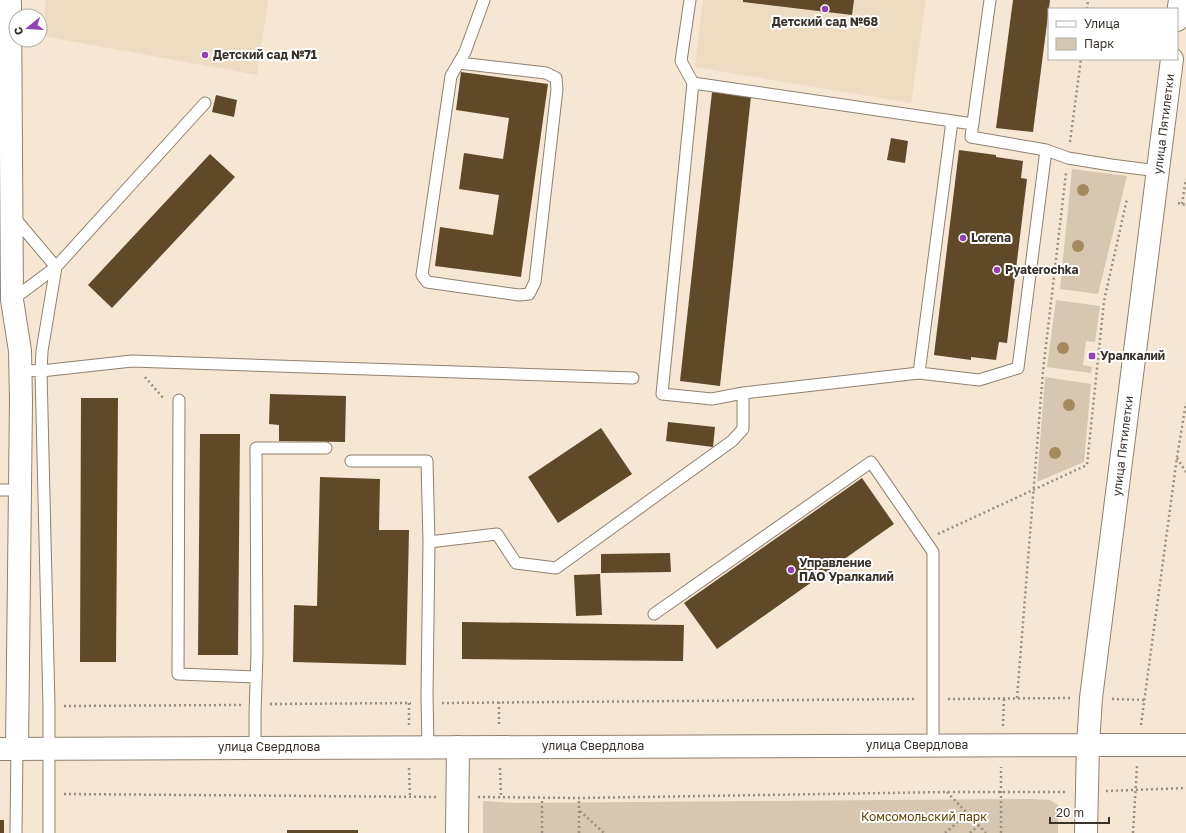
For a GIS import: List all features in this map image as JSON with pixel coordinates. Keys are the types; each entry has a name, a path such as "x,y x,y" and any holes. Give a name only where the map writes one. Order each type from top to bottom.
{"main road":[{"path":"8,748 10,490 20,370 20,352 12,300 9,0"},
{"path":"1178,13 1180,0"},
{"name":"улица Пятилетки","path":"1086,833 1088,745 1091,698 1172,60"},
{"name":"улица Свердлова","path":"8,748 1186,745"},
{"path":"457,833 458,747"}],"lane":[{"path":"459,63 546,73 556,78 557,89 535,282 529,294 519,295 427,282 422,275 451,76 465,52 484,0"},
{"path":"690,0 681,61 693,83 662,394 712,399 744,393 919,373 979,380 1018,368 1046,150"},
{"path":"990,0 971,137 1046,150 1068,158 1111,166 1158,171"},
{"path":"693,83 973,124"},
{"path":"12,300 56,267 205,103"},
{"path":"919,373 952,121"},
{"path":"11,214 56,267 42,351 41,371 49,706 49,833"},
{"path":"20,370 41,371 132,361 633,378"},
{"path":"429,542 497,534 516,563 556,568 732,441 743,429 744,393"},
{"path":"179,400 178,674 256,677"},
{"path":"255,748 257,645 256,448 326,448"},
{"path":"351,462 427,461 429,542 427,703 428,747"},
{"path":"654,614 871,462 933,552 933,745"},
{"path":"8,748 16,833"}],"path":[{"path":"1017,698 1043,370 1081,60"},
{"path":"1182,204 1186,178"},
{"path":"925,540 1087,465 1104,301 1127,199"},
{"path":"1178,204 1186,205"},
{"path":"132,361 165,400 179,400"},
{"path":"49,706 1017,698 1144,700 1177,457 1186,403"},
{"path":"1177,457 1186,472"},
{"path":"1133,833 1139,745"},
{"path":"1135,789 1186,788"},
{"path":"49,794 579,798 947,792 1036,793"},
{"path":"947,792 986,833"},
{"path":"1001,792 1001,833"},
{"path":"542,798 542,833"},
{"path":"579,798 579,833"},
{"path":"579,811 604,833"},
{"path":"945,833 968,813"},
{"path":"970,833 979,825"}],"shaded area":[{"name":"Детский сад №71","path":"46,0 268,0 257,75 48,37 48,8 45,8"},
{"path":"703,0 926,0 911,103 695,67"}],"green space":[{"path":"1072,169 1127,176 1098,294 1060,289"},
{"path":"1056,300 1100,306 1095,342 1086,341 1083,365 1092,367 1091,373 1047,367"},
{"path":"1045,377 1091,384 1084,462 1037,482"},
{"name":"Комсомольский парк","path":"1050,800 1058,805 1058,833 483,833 483,801 515,803"}],"building":[{"name":"Детский сад №68","path":"743,0 854,0 852,15 743,2"},
{"path":"1013,0 1050,0 1033,132 996,128"},
{"path":"461,72 548,84 521,277 435,266 440,227 493,235 499,195 459,189 464,153 503,159 509,118 456,110"},
{"path":"712,92 751,96 720,386 680,381"},
{"path":"216,95 237,100 234,117 212,112"},
{"path":"891,138 908,141 905,163 887,160"},
{"path":"959,150 996,155 996,157 1023,161 1021,178 1027,179 1007,343 999,342 996,360 971,357 971,360 934,355"},
{"path":"210,154 235,177 112,308 88,285"},
{"path":"270,394 346,396 345,442 279,441 279,425 269,424"},
{"path":"81,398 118,398 116,662 80,662"},
{"path":"668,422 715,427 713,447 666,441"},
{"path":"601,428 632,474 558,523 528,477"},
{"path":"200,434 240,434 238,655 198,655"},
{"path":"320,477 380,479 379,530 409,530 406,665 293,662 294,605 317,606"},
{"path":"862,478 894,524 717,649 684,603"},
{"path":"670,553 671,572 601,573 601,554"},
{"path":"600,574 602,615 576,616 574,575"},
{"path":"462,622 684,625 683,661 462,659"},
{"path":"0,820 4,820 4,833 0,833"},
{"path":"287,830 358,830 358,833 287,833"}],"place":[{"name":"Детский сад №68","path":"825,9"},
{"name":"Детский сад №71","path":"205,55"},
{"name":"Lorena","path":"963,238"},
{"name":"Pyaterochka","path":"997,270"},
{"name":"Уралкалий","path":"1092,356"},
{"name":"Управление ПАО Уралкалий","path":"791,570"}]}
